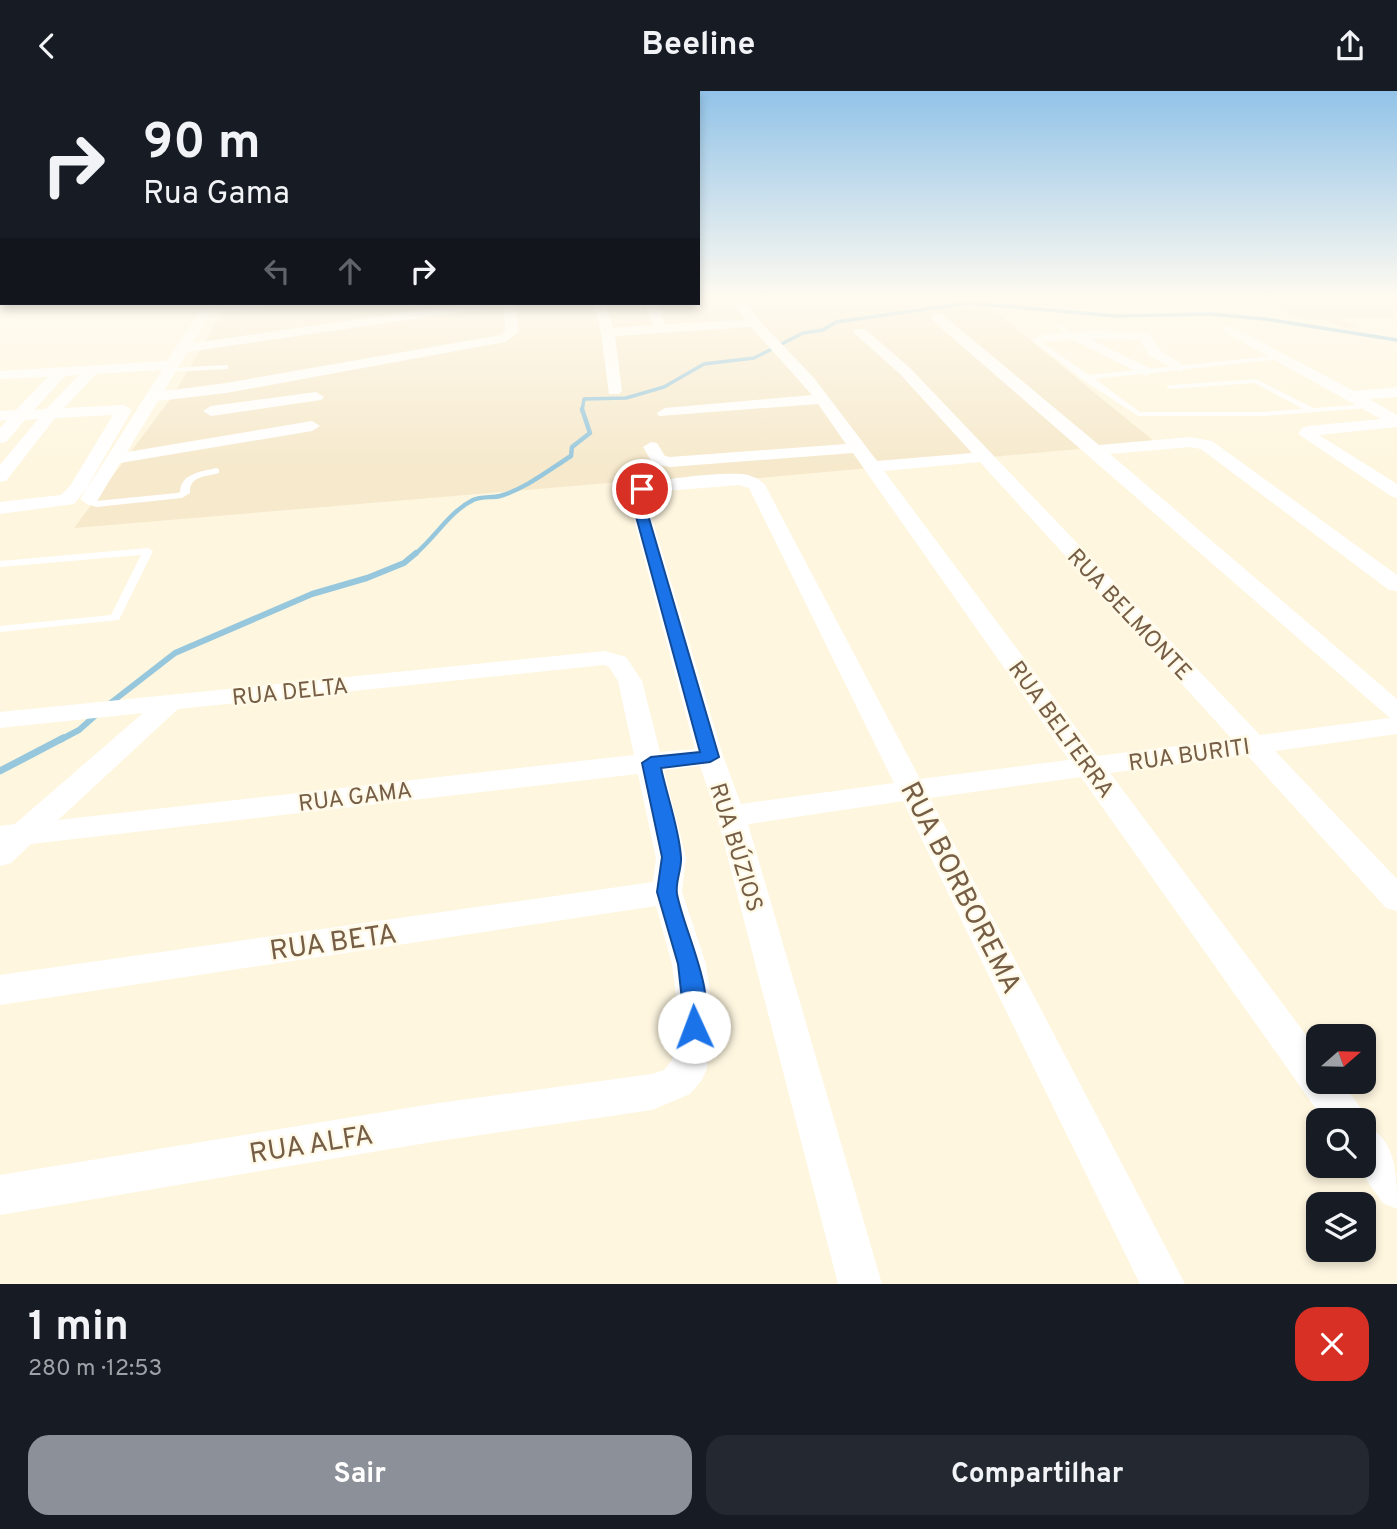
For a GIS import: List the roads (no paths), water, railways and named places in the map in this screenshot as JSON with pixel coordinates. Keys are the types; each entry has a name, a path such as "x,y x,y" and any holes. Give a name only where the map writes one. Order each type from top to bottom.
{"street":[{"path":"83,494 124,410 178,355"},
{"path":"151,397 226,388 412,355"},
{"path":"610,355 614,391"},
{"name":"RUA BELTERRA","path":"785,355 823,399 1306,1065"},
{"name":"RUA BELMONTE","path":"886,355 905,371 982,457 1397,899"},
{"path":"982,355 1397,712"},
{"path":"1111,355 1146,372"},
{"path":"1157,355 1181,368"},
{"path":"1278,355 1397,421"},
{"path":"0,375 166,367"},
{"path":"0,508 60,502 83,494 116,459 166,367"},
{"path":"0,477 51,413 92,369"},
{"path":"0,438 60,372"},
{"path":"205,428 226,388"},
{"path":"1352,396 1397,392"},
{"path":"116,459 205,428 316,397"},
{"path":"666,412 823,399"},
{"path":"0,416 124,410"},
{"path":"1397,421 1322,428 1308,431 1306,434 1397,492"},
{"path":"205,428 312,426"},
{"path":"1095,450 1190,442 1215,450 1397,585"},
{"path":"653,451 659,460 670,462 982,457"},
{"name":"RUA BÚZIOS","path":"759,491 753,482 741,479 656,485 638,493 860,1284"},
{"name":"RUA BORBOREMA","path":"759,491 1163,1284"},
{"name":"RUA DELTA","path":"0,720 168,705 581,659 611,659 623,667 629,681 651,763 671,857 667,892"},
{"path":"0,855 11,836 168,705"},
{"name":"RUA BURITI","path":"731,817 912,790 1397,726"},
{"name":"RUA GAMA","path":"11,836 710,757"},
{"name":"RUA BETA","path":"0,990 667,892"},
{"name":"RUA ALFA","path":"0,1195 432,1123 623,1098 652,1092 677,1082 689,1068 693,1045 693,998 689,964 667,892"},
{"path":"1376,1161 1397,1189"}],"lane":[{"path":"1055,355 1138,414 1264,414 1369,406"},
{"path":"1086,377 1282,357"},
{"path":"166,367 225,367"},
{"path":"1170,387 1258,382 1313,411"},
{"path":"83,494 90,503 96,504 179,496 185,493 185,485 190,478 216,471"},
{"path":"0,564 148,551 116,618 0,629"}],"waterway":[{"path":"582,410 584,399 626,398 664,387 704,364 754,358 761,355"},
{"path":"414,555 464,505 476,499 500,496 519,489 571,456 572,447 590,433 582,410"},
{"path":"108,705 175,653 312,594 367,578 404,563 416,553"},
{"path":"60,740 79,730 97,714"},
{"path":"0,771 63,738"}]}
